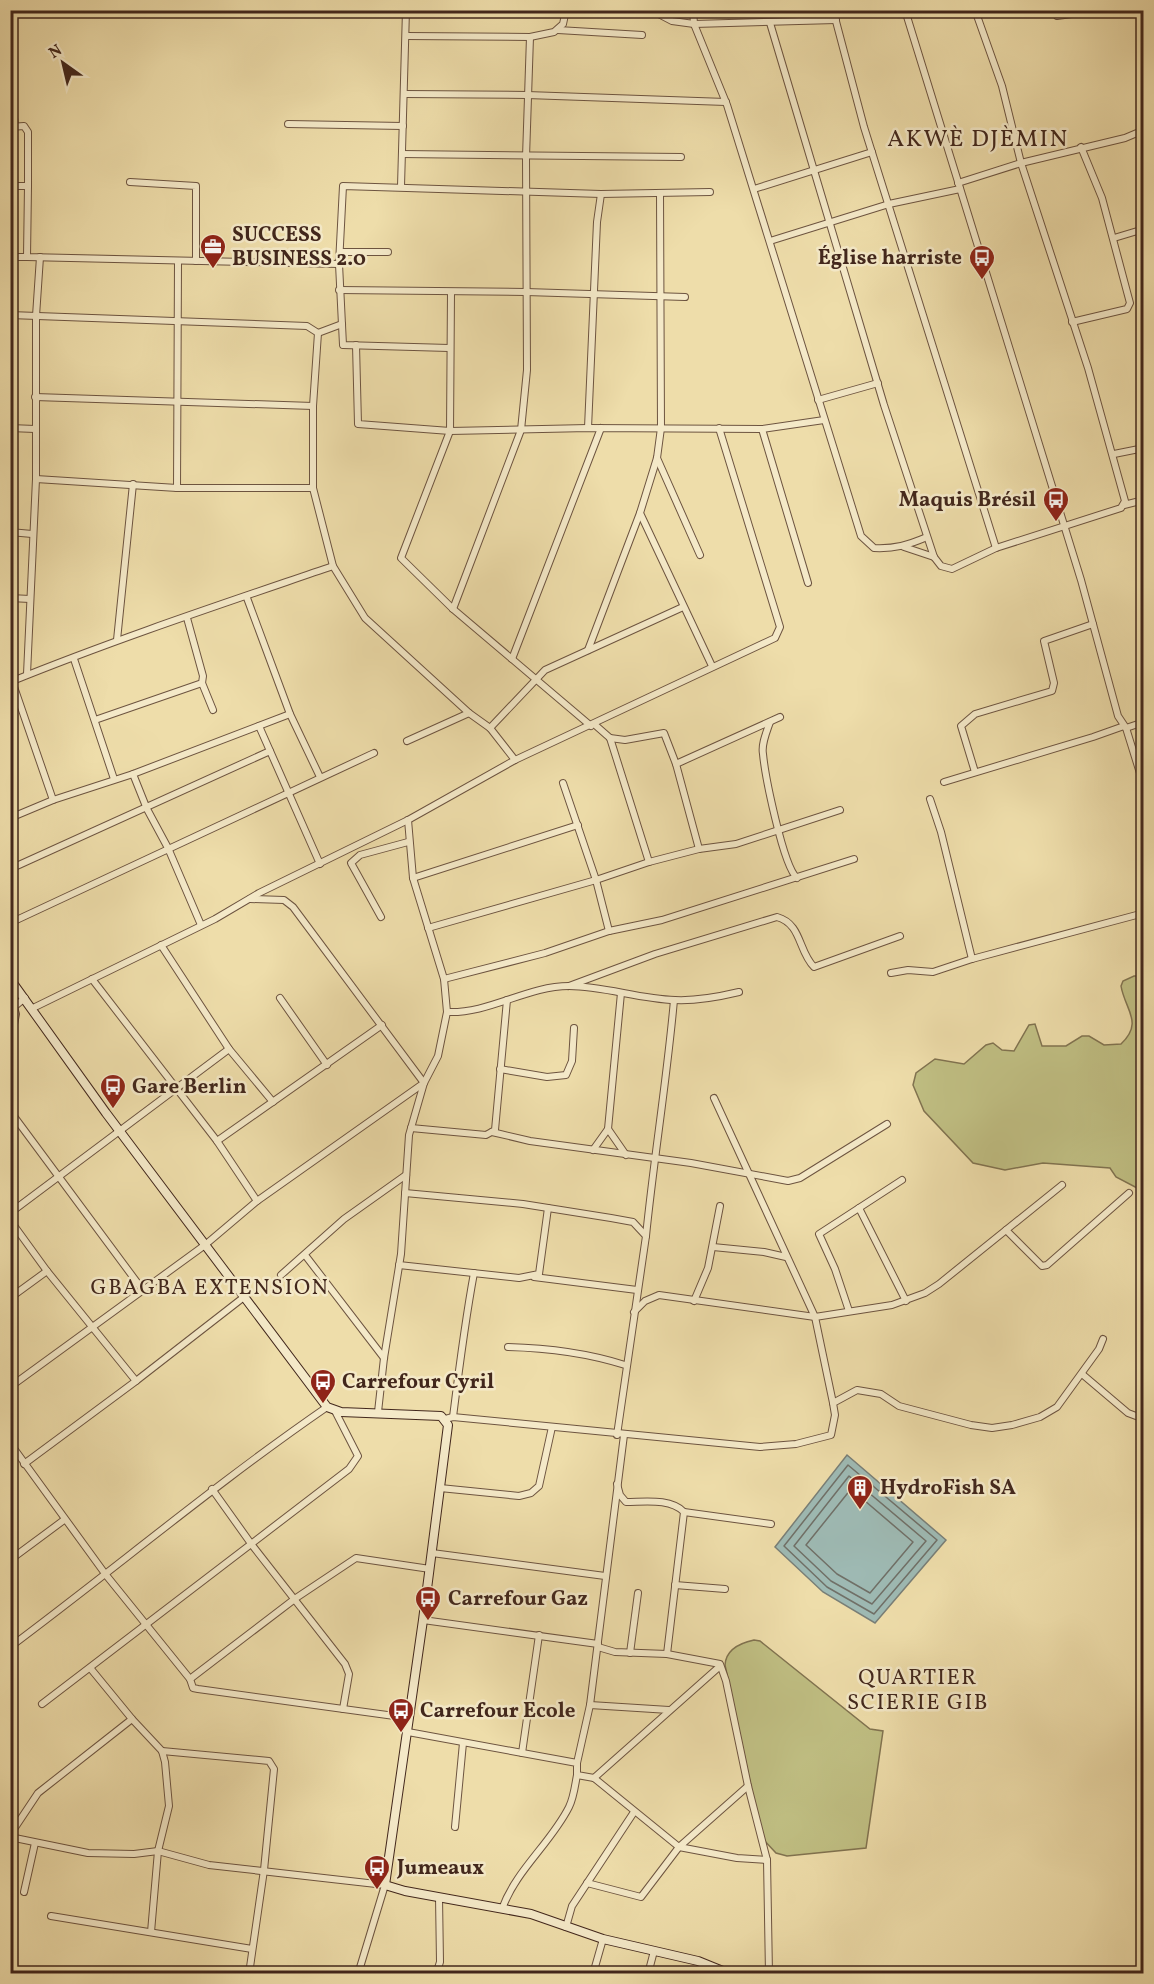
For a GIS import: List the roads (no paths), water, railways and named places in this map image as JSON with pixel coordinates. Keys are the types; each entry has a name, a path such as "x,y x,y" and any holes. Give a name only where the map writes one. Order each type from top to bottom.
{"street":[{"path":"401,186 406,10"},
{"path":"558,30 563,24 566,10"},
{"path":"651,10 672,21 694,24 836,20"},
{"path":"693,10 694,24 726,102 754,189 861,536 874,548 903,547 934,557"},
{"path":"833,10 872,152 996,548"},
{"path":"905,10 1093,624 1118,716 1125,727 1143,786"},
{"path":"975,10 1002,86 1021,163 1114,454 1125,496 1124,505"},
{"path":"1057,16 1101,10"},
{"path":"770,23 878,383 934,557 943,567 952,569 996,548 1143,500"},
{"path":"406,36 530,37 558,30 642,35"},
{"path":"453,609 521,430 526,370 525,292 528,193 526,157 530,37"},
{"path":"10,81 13,127 24,126 28,132 27,256"},
{"path":"405,94 527,95 726,102"},
{"path":"288,124 403,126"},
{"path":"770,241 829,221 959,186 1021,163 1125,138 1143,130"},
{"path":"1072,322 1127,309 1130,303 1114,238 1081,147"},
{"path":"754,189 872,152"},
{"path":"402,154 681,157"},
{"path":"130,182 196,186 196,261"},
{"path":"10,186 28,186"},
{"path":"449,348 343,345 339,264 343,186 401,186 528,193 710,192"},
{"path":"588,650 640,513 657,458 661,429 663,297 660,193"},
{"path":"588,428 597,222 602,194"},
{"path":"1114,238 1143,229"},
{"path":"340,252 388,252"},
{"path":"10,257 339,264"},
{"path":"27,674 36,479 36,316 40,257"},
{"path":"177,488 178,261"},
{"path":"339,290 685,297"},
{"path":"451,292 450,431 401,558 453,609 610,738 625,740 664,734 676,764 699,849"},
{"path":"10,315 307,326 318,333"},
{"path":"318,333 342,324"},
{"path":"318,333 313,406 313,488 333,566 365,618 469,713 490,728 515,760"},
{"path":"356,345 358,424 450,431 588,428 762,429 824,420"},
{"path":"818,400 878,383"},
{"path":"35,397 178,404 313,406"},
{"path":"10,428 35,429"},
{"path":"512,659 601,428"},
{"path":"33,1008 215,920 246,900 408,820 515,760 775,638 780,627 719,428"},
{"path":"762,429 808,583"},
{"path":"1114,454 1143,448"},
{"path":"657,458 700,555"},
{"path":"36,479 177,488 313,488"},
{"path":"117,640 133,484"},
{"path":"640,513 712,666"},
{"path":"10,532 32,534"},
{"path":"903,547 927,537"},
{"path":"52,800 11,681 117,640 247,598 333,566"},
{"path":"10,598 30,599"},
{"path":"247,598 291,714 320,777"},
{"path":"490,728 545,670 683,607"},
{"path":"187,618 203,676 202,683 213,710"},
{"path":"975,772 961,726 975,714 1052,691 1054,683 1044,641 1093,624"},
{"path":"74,658 114,779"},
{"path":"95,720 202,683"},
{"path":"407,741 469,713"},
{"path":"10,818 52,800 132,774 291,714"},
{"path":"676,764 780,717"},
{"path":"770,722 762,751 778,828 790,869 797,878"},
{"path":"944,782 1143,722"},
{"path":"259,726 320,864"},
{"path":"610,738 649,862"},
{"path":"10,869 147,809 270,751"},
{"path":"10,923 374,753"},
{"path":"132,774 147,809 168,848 201,925"},
{"path":"562,783 596,880 609,931"},
{"path":"930,799 952,872 972,959"},
{"path":"428,928 596,880 649,862 699,849 736,844 778,828 840,810"},
{"path":"378,1412 399,1265 406,1150 424,1083 438,1056 447,1012 444,979 413,878 408,842 408,820"},
{"path":"413,878 578,825"},
{"path":"381,918 351,863 360,855 408,842"},
{"path":"444,979 545,953 609,931 652,923 854,859"},
{"path":"246,900 284,900 293,907 424,1083"},
{"path":"891,973 908,970 933,972 972,959 1143,913"},
{"path":"569,986 655,954 777,917 794,926 814,967 900,936"},
{"path":"161,945 229,1048 273,1102"},
{"path":"92,979 217,1141 257,1201"},
{"path":"10,980 33,1008 119,1130 205,1245 331,1409 358,1459 349,1469 252,1545 92,1669 42,1704"},
{"path":"447,1012 473,1009 548,988 569,986 674,1000 716,997 739,992"},
{"path":"593,1150 608,1129 621,993"},
{"path":"10,1046 16,1014 14,1007 25,998"},
{"path":"280,998 327,1065"},
{"path":"411,1128 486,1135 496,1127 507,1000"},
{"path":"502,1909 508,1892 554,1832 570,1804 578,1775 577,1763 590,1705 598,1645 616,1482 625,1365 638,1290 654,1158 666,1090 674,1000"},
{"path":"217,1141 382,1025"},
{"path":"500,1069 547,1077 566,1075 572,1061 574,1028"},
{"path":"10,1213 229,1048"},
{"path":"10,1387 205,1245 257,1201 424,1083"},
{"path":"10,1647 106,1575 212,1490 331,1409 441,1416 760,1447 796,1444 831,1435 835,1415 815,1317 714,1098"},
{"path":"10,1111 142,1289"},
{"path":"492,1132 514,1138 654,1158 788,1181 800,1178 887,1124"},
{"path":"608,1129 626,1155"},
{"path":"281,1275 344,1220 406,1174"},
{"path":"849,1311 835,1269 819,1234 902,1180"},
{"path":"634,1312 645,1301 658,1295 815,1317 906,1301 939,1284 1062,1185"},
{"path":"405,1193 548,1208 633,1222 645,1236"},
{"path":"1006,1230 1042,1266 1047,1265 1129,1193"},
{"path":"694,1301 708,1268 720,1206"},
{"path":"533,1277 539,1274 542,1264 548,1208"},
{"path":"859,1208 906,1301"},
{"path":"10,1220 47,1271 136,1381"},
{"path":"713,1247 764,1252 786,1257"},
{"path":"305,1256 384,1358"},
{"path":"399,1265 533,1277 638,1290"},
{"path":"10,1298 47,1271"},
{"path":"358,1974 385,1885 410,1718 447,1431 459,1390 460,1351 474,1273"},
{"path":"24,1464 244,1297"},
{"path":"833,1403 857,1390 881,1394 899,1406 992,1428 1040,1417 1057,1407 1099,1349 1102,1340"},
{"path":"508,1347 553,1349 599,1357 625,1365"},
{"path":"1082,1374 1128,1413 1143,1419"},
{"path":"440,1488 519,1496 531,1493 539,1486 552,1427"},
{"path":"10,1443 64,1520 190,1679 193,1688 410,1718"},
{"path":"616,1482 620,1495 626,1502 665,1503 677,1506 684,1512 771,1524"},
{"path":"212,1490 345,1664 349,1674 343,1709"},
{"path":"667,1654 684,1512"},
{"path":"10,1560 64,1520"},
{"path":"432,1553 605,1576"},
{"path":"190,1679 296,1598 356,1558 430,1569"},
{"path":"675,1585 725,1589"},
{"path":"630,1653 638,1593"},
{"path":"423,1620 539,1635 630,1653 667,1654 720,1664 719,1667 726,1681 748,1786 767,1860 769,1974"},
{"path":"522,1753 539,1635"},
{"path":"594,1778 719,1667"},
{"path":"92,1669 132,1719 162,1751 169,1806 158,1851 152,1932"},
{"path":"590,1705 669,1710"},
{"path":"132,1719 38,1793 10,1836 88,1853 158,1851 209,1865 385,1885 531,1914 603,1939 698,1961 730,1974"},
{"path":"408,1732 577,1763"},
{"path":"455,1827 463,1743"},
{"path":"162,1751 269,1761 272,1764 273,1780 264,1870 249,1974"},
{"path":"578,1775 594,1778 679,1846 737,1858 767,1860"},
{"path":"586,1883 641,1897 679,1846 748,1786"},
{"path":"566,1927 572,1906 634,1812"},
{"path":"24,1892 35,1843"},
{"path":"436,1974 440,1962 439,1897"},
{"path":"51,1916 252,1949"},
{"path":"593,1974 603,1939"},
{"path":"648,1974 654,1951"}],"water":[{"name":"HydroFish SA","path":"847,1455 946,1540 875,1623 823,1592 775,1547"}],"place":[{"name":"SUCCESS BUSINESS 2.0","path":"213,270"},
{"name":"Église harriste","path":"982,281"},
{"name":"Maquis Brésil","path":"1056,523"},
{"name":"Gare Berlin","path":"113,1110"},
{"name":"Carrefour Cyril","path":"323,1405"},
{"name":"HydroFish SA","path":"860,1511"},
{"name":"Carrefour Gaz","path":"428,1622"},
{"name":"Carrefour Ecole","path":"401,1734"},
{"name":"Jumeaux","path":"377,1891"}],"district":[{"name":"AKWÈ DJÈMIN","path":"978,140"},
{"name":"GBAGBA EXTENSION","path":"210,1288"},
{"name":"QUARTIER SCIERIE GIB","path":"918,1691"}]}
